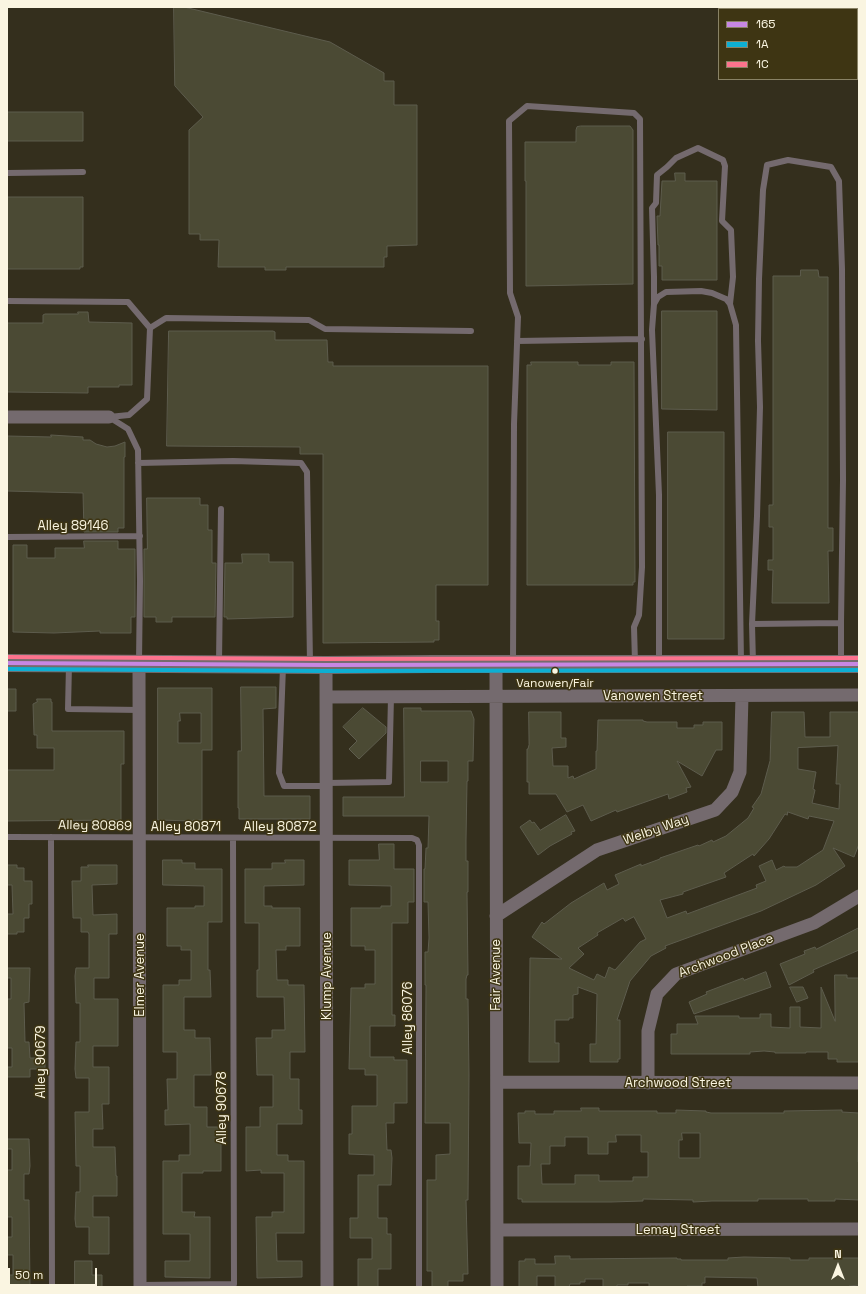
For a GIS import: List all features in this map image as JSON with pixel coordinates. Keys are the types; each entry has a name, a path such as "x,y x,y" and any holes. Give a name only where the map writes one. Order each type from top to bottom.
{"main road":[{"path":"7,663 318,665 859,664"}],"street":[{"path":"7,417 109,417"},
{"name":"Elmer Avenue","path":"139,664 140,1286"},
{"name":"Fair Avenue","path":"497,1287 496,697 504,664"},
{"name":"Klump Avenue","path":"318,665 326,697 327,1287"},
{"name":"Vanowen Street","path":"326,697 859,695"},
{"name":"Welby Way","path":"496,916 597,850 714,810 732,792 740,772 742,696"},
{"name":"Archwood Place","path":"648,1083 648,1031 657,994 676,974 814,923 859,896"},
{"name":"Archwood Street","path":"496,1082 859,1083"},
{"name":"Lemay Street","path":"497,1230 859,1229"}],"lane":[{"path":"504,664 518,317 510,293 509,121 528,106 634,113 640,119 642,567 639,615 634,627 635,664"},
{"path":"659,664 659,496 652,330 654,277 652,208 656,203 657,175 676,158 698,148 723,160 722,221 731,230 733,277 730,304 736,325 747,664"},
{"path":"747,664 752,624 757,516 760,407 758,341 762,190 767,165 788,160 831,167 839,181 842,269 843,480 841,664"},
{"path":"7,173 83,172"},
{"path":"654,304 658,297 666,292 701,291 712,293 726,299 730,304"},
{"path":"7,301 128,302 150,328 147,399 129,415 109,417"},
{"path":"150,328 166,318 309,320 325,329 471,331"},
{"path":"517,341 642,339"},
{"path":"109,417 128,429 138,450 140,536 139,664"},
{"path":"138,463 233,461 301,463 306,472 318,665"},
{"path":"219,664 221,509"},
{"name":"Alley 89146","path":"7,537 140,536"},
{"path":"752,624 841,623"},
{"path":"70,663 68,709 140,710"},
{"path":"283,664 279,773 284,786 390,782 391,697"},
{"name":"Alley 80869","path":"7,837 140,838"},
{"name":"Alley 90679","path":"51,837 52,1287"},
{"name":"Alley 80871","path":"140,838 233,838"},
{"name":"Alley 80872","path":"233,838 327,838"},
{"name":"Alley 90678","path":"140,1286 234,1284 233,838"},
{"name":"Alley 86076","path":"327,838 412,838 418,840 419,1287"}],"building":[{"path":"174,7 184,7 330,42 384,73 384,81 394,81 394,105 417,105 417,245 387,246 387,257 384,257 384,267 286,267 286,270 265,270 265,267 218,267 219,240 200,240 200,234 189,234 189,130 203,117 175,86"},
{"path":"7,112 83,112 83,141 7,141"},
{"path":"630,126 633,130 633,284 526,286 525,142 576,142 576,130 577,127"},
{"path":"675,173 685,173 685,181 717,181 717,280 662,280 662,266 659,266 657,216 660,216 662,181 675,181"},
{"path":"7,197 83,197 83,267 80,267 80,269 7,269"},
{"path":"801,270 818,270 819,277 828,277 828,528 833,528 833,551 828,551 829,603 772,603 773,570 768,570 768,560 773,560 773,527 769,527 769,505 773,505 773,276 800,276"},
{"path":"662,311 717,311 717,410 662,409"},
{"path":"78,312 88,312 89,322 132,323 132,385 119,385 119,387 88,387 88,393 7,392 7,323 43,323 43,315 45,314 78,314"},
{"path":"169,331 273,331 275,332 275,340 327,340 328,362 333,362 333,366 488,366 488,585 436,585 436,621 439,621 439,640 434,640 434,642 323,643 323,454 300,454 300,447 167,446"},
{"path":"531,362 578,362 578,365 611,365 611,362 634,362 635,582 633,582 633,585 527,585 527,365 531,365"},
{"path":"668,432 724,432 724,639 668,639"},
{"path":"51,435 83,437 83,440 90,440 96,444 107,447 125,442 124,528 118,528 118,532 84,532 83,493 7,491 7,436 51,437"},
{"path":"147,498 200,498 200,505 208,505 208,530 212,530 212,563 216,563 215,617 172,617 172,622 156,622 156,617 144,617 144,549 147,549"},
{"path":"84,541 118,541 118,549 135,549 135,617 131,617 131,633 100,633 100,631 54,633 13,632 13,545 27,545 27,558 55,558 55,548 84,548"},
{"path":"242,554 269,554 269,562 293,562 293,617 227,619 227,617 224,617 225,563 242,563"},
{"path":"241,687 276,687 276,708 263,709 264,796 310,796 310,819 239,819 238,751 241,751"},
{"path":"158,688 212,688 212,750 202,750 202,820 158,820","holes":["180,713 201,713 201,743 178,743 178,721 180,721"]},
{"path":"7,689 16,689 16,711 7,711"},
{"path":"37,699 51,699 52,731 124,731 124,764 121,764 121,820 7,821 7,770 54,770 54,748 37,748 37,735 34,735 33,704 37,702"},
{"path":"363,708 386,727 386,733 359,759 349,749 357,741 343,727"},
{"path":"404,708 421,708 421,711 471,711 474,719 473,761 468,761 466,840 466,861 468,861 468,975 466,979 466,999 468,999 469,1075 468,1200 466,1200 468,1274 463,1274 463,1281 448,1281 448,1287 432,1287 432,1271 427,1271 427,1180 436,1180 436,1155 450,1154 450,1123 425,1123 425,952 428,952 429,938 428,902 424,902 424,869 426,848 428,848 429,816 343,816 343,797 404,797","holes":["421,761 448,761 448,782 421,782"]},
{"path":"529,712 561,712 561,738 566,738 566,747 552,748 553,766 568,766 568,778 573,776 574,779 596,769 598,720 677,722 677,728 694,728 694,725 703,725 703,722 722,722 722,750 716,750 702,776 677,761 691,787 686,788 687,792 669,799 668,794 617,812 616,810 591,821 583,805 567,812 556,794 529,794 529,782 527,782 527,749 529,745"},
{"path":"772,712 804,712 805,737 830,737 830,712 859,712 859,844 854,857 833,848 845,866 816,885 761,911 665,946 666,948 651,956 630,981 617,1020 620,1020 620,1059 618,1059 618,1062 590,1062 590,1044 596,1044 597,994 578,987 578,994 573,995 573,1018 569,1018 569,1020 555,1020 555,1043 559,1043 559,1062 529,1062 530,958 562,959 532,937 542,922 544,924 571,903 604,883 607,890 619,884 615,875 641,864 641,866 712,840 713,842 726,836 748,818 754,808 752,807 761,794 770,761","holes":["838,746 836,784 840,784 839,809 812,803 815,790 813,789 816,772 798,769 798,748","788,812 808,819 809,816 834,821 823,850 797,867 784,866 776,870 772,860 759,866 766,881 756,885 757,888 687,914 686,911 667,918 660,900 683,894 683,892 726,877 724,873 753,854 754,856 769,839 785,814 787,815","634,917 646,939 640,942 615,970 609,967 605,978 597,974 594,980 569,968 584,954 578,948 598,935 597,933 623,918 625,921"]},
{"path":"566,815 575,831 571,832 572,834 550,846 538,855 520,827 530,820 532,823 534,822 540,830"},
{"path":"379,844 394,844 394,869 414,869 414,902 408,902 408,923 392,923 392,1015 395,1015 395,1026 370,1026 370,1057 394,1057 394,1060 407,1060 407,1103 394,1103 394,1123 386,1123 387,1150 391,1150 392,1158 391,1185 378,1185 378,1218 387,1218 387,1234 391,1234 391,1269 378,1269 378,1287 358,1287 358,1259 372,1259 372,1238 350,1238 350,1218 358,1218 358,1175 374,1175 374,1155 349,1154 349,1134 352,1134 352,1106 377,1106 377,1075 365,1075 365,1069 349,1069 351,988 365,988 365,984 375,984 375,950 365,950 365,946 351,946 351,908 381,908 381,906 391,906 391,886 349,885 349,860 379,860"},
{"path":"163,860 182,860 182,863 195,863 195,869 222,869 222,922 208,922 208,970 210,970 211,997 184,997 184,1030 195,1030 195,1038 210,1038 211,1075 194,1075 194,1107 207,1107 207,1127 221,1127 221,1171 182,1173 182,1212 195,1212 194,1217 210,1217 210,1278 165,1277 165,1261 190,1261 190,1234 163,1234 163,1161 179,1161 179,1155 190,1155 190,1124 165,1125 165,1110 168,1110 167,1079 177,1079 177,1052 163,1052 163,985 179,985 179,980 191,980 191,950 181,950 181,946 167,946 167,908 195,908 195,906 204,906 204,886 163,885"},
{"path":"285,860 304,860 304,885 264,886 264,906 272,906 272,908 300,908 300,946 286,946 286,950 276,950 277,980 288,980 288,985 304,985 305,1052 290,1052 290,1079 299,1079 299,1110 302,1110 302,1124 277,1124 277,1155 288,1155 288,1161 304,1161 304,1233 276,1233 277,1261 302,1261 302,1277 257,1278 256,1217 272,1217 272,1212 284,1212 284,1173 261,1173 261,1170 246,1171 246,1127 260,1127 260,1107 273,1107 273,1075 257,1075 256,1038 272,1038 272,1030 285,1030 284,997 257,997 257,970 259,970 259,923 245,923 245,869 272,869 272,863 285,863"},
{"path":"7,865 17,865 17,868 24,868 24,881 32,881 32,904 29,904 29,918 24,918 24,932 17,932 17,934 7,934 7,914 13,914 12,885 7,885"},
{"path":"88,865 117,865 117,884 92,885 93,915 117,914 117,934 109,934 109,978 94,978 94,999 118,999 118,1046 93,1046 93,1067 109,1067 109,1104 102,1104 103,1129 93,1129 93,1147 115,1147 117,1196 93,1196 93,1217 109,1217 109,1254 89,1254 89,1227 76,1227 75,1219 76,1192 80,1192 80,1166 76,1166 75,1112 89,1112 89,1078 76,1078 76,1042 80,1042 80,1003 76,1003 75,976 76,968 89,968 89,934 88,932 81,932 81,918 73,918 72,881 81,881 81,867 88,867"},
{"path":"859,928 859,950 813,970 814,972 789,985 780,964 805,954 804,951 815,947 816,949"},
{"path":"7,968 30,968 29,1002 24,1003 25,1042 29,1042 30,1058 45,1058 45,1069 30,1069 30,1077 7,1077 7,1067 12,1067 12,1048 7,1048 7,999 11,999 11,978 7,978"},
{"path":"766,972 771,987 694,1014 689,1002 707,994 706,992 743,978 744,980"},
{"path":"835,975 847,975 847,978 859,978 859,1062 837,1062 837,1059 828,1059 828,1052 775,1053 764,1051 750,1052 750,1054 671,1054 671,1034 677,1034 677,1024 698,1024 695,1016 739,1016 739,1018 760,1018 760,1014 771,1014 771,1027 790,1028 790,1007 800,1007 800,1027 821,1028 821,987 835,1021"},
{"path":"790,987 803,987 808,998 797,1002"},
{"path":"581,1108 599,1108 599,1111 657,1111 657,1113 676,1113 676,1110 706,1111 711,1113 784,1113 784,1111 842,1110 842,1112 859,1113 859,1200 835,1199 835,1201 808,1201 808,1199 758,1199 758,1201 693,1202 693,1200 643,1199 643,1201 611,1202 522,1202 522,1199 518,1199 518,1166 530,1166 531,1143 519,1143 518,1113 535,1111 535,1114 554,1114 554,1111 581,1111","holes":["682,1133 700,1133 700,1158 679,1158 679,1140 682,1140","616,1135 641,1135 641,1152 648,1152 648,1177 633,1177 633,1181 599,1181 599,1175 575,1175 575,1184 542,1184 541,1164 550,1164 550,1146 565,1146 565,1137 588,1137 588,1154 608,1154 608,1142 616,1142"]},
{"path":"7,1139 29,1139 30,1166 29,1174 24,1174 24,1200 29,1200 30,1287 7,1287 7,1275 13,1275 13,1255 7,1255 7,1237 12,1237 12,1217 7,1217 7,1170 12,1170 12,1149 7,1149"},
{"path":"555,1256 570,1256 570,1259 677,1258 681,1260 728,1260 728,1258 744,1257 790,1258 790,1260 809,1260 809,1258 859,1258 859,1285 849,1287 758,1287 757,1278 705,1277 705,1283 702,1283 702,1286 687,1287 649,1287 649,1283 628,1283 628,1285 617,1285 617,1287 603,1287 603,1279 585,1279 585,1282 580,1282 580,1284 570,1284 569,1287 555,1287 555,1276 537,1276 537,1287 519,1287 519,1261 525,1261 525,1259 535,1259 535,1264 555,1264"},
{"path":"75,1261 92,1261 92,1275 102,1275 102,1287 75,1287"}],"transit line":[{"name":"1C","path":"7,657 326,659 859,658"},
{"name":"165","path":"7,663 326,665 859,664"},
{"name":"1A","path":"7,669 326,671 859,670"}],"place":[{"name":"Vanowen/Fair","path":"555,671"}]}
